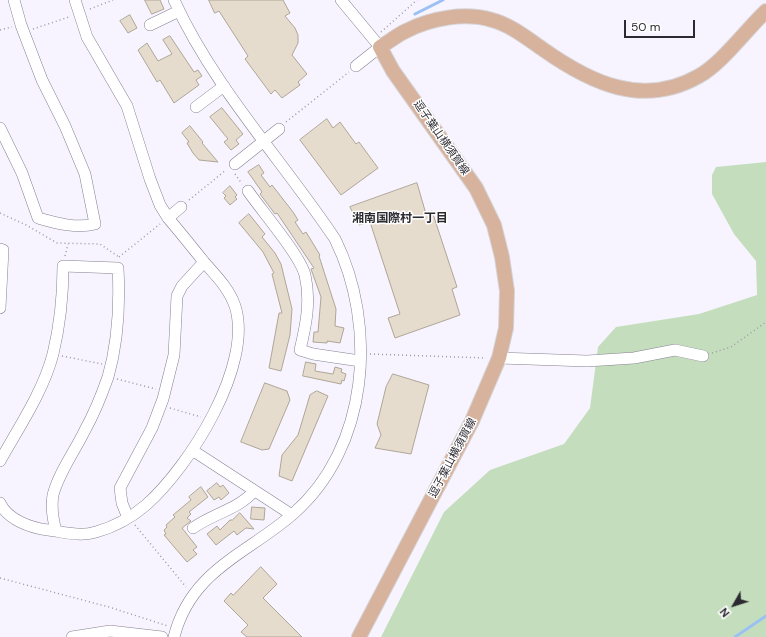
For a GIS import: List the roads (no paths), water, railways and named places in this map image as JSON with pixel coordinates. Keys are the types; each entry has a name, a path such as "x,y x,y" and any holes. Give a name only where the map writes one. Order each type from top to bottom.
{"main road":[{"path":"377,43 406,30 450,17 491,20 507,26 558,60 600,83 624,89 648,90 681,86 701,75 740,39 766,11"},
{"name":"逗子葉山横須賀線","path":"359,637 472,420 499,358 506,328 507,291 502,257 494,225 476,188 393,71 377,43"}],"street":[{"path":"0,128 22,173 38,218 60,224 84,227 95,224 85,174 65,126 42,80 21,24 14,0"},
{"path":"0,503 10,515 23,524 39,529 74,535 95,532 128,518 145,506 161,491 192,450 210,419 233,366 239,336 236,308 225,286 168,218 160,205 126,106 87,37 75,0"},
{"path":"174,0 187,30 224,86 335,239 345,259 352,281 361,331 356,396 339,455 327,478 308,500 292,515 216,569 194,594 175,633"},
{"path":"341,0 377,43 356,66"},
{"path":"150,25 179,11"},
{"path":"196,107 224,86"},
{"path":"232,166 279,129"},
{"path":"248,192 292,251 304,274 308,316 300,350 313,354 360,357"},
{"path":"168,218 181,207"},
{"path":"0,249 3,250 0,308"},
{"path":"128,518 122,503 120,488 152,428 165,391 174,355 177,296 182,286 204,262"},
{"path":"0,461 36,398 53,355 63,295 63,266 118,268 118,313 109,371 86,428 64,469 53,495 53,516 56,531"},
{"path":"499,358 587,361 634,358 675,350 702,356"},
{"path":"192,450 292,515"},
{"path":"193,528 204,520 246,500 254,491"},
{"path":"72,637 110,631 162,637"}],"waterway":[{"path":"415,14 443,0"},
{"path":"735,637 766,616"}],"district":[{"name":"湘南国際村一丁目","path":"400,219"}]}
